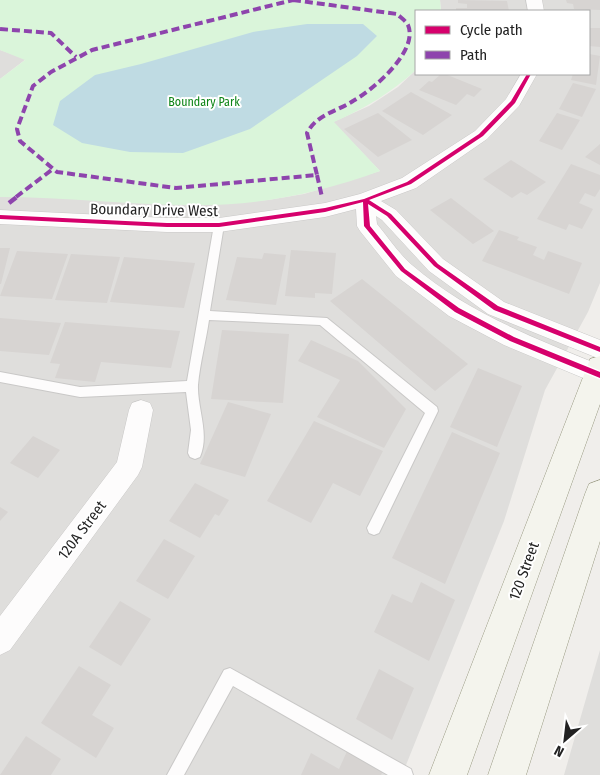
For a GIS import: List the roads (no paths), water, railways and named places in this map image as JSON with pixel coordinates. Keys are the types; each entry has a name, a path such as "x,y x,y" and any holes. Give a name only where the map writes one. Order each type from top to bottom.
{"main road":[{"name":"120 Street","path":"448,775 599,366"},
{"path":"507,775 600,494"}],"street":[{"name":"Boundary Drive West","path":"0,217 167,225 219,225 325,210 365,200 409,183 481,135 513,102 528,75"},
{"path":"365,200 367,226 402,270 449,304 512,338 599,366"},
{"name":"120A Street","path":"0,640 129,467 141,410"}],"lane":[{"path":"194,453 197,430 192,386 219,225"},
{"path":"204,315 323,321 432,411 374,528"},
{"path":"0,377 80,392 192,386"},
{"path":"175,775 230,676 405,775"}],"water":[{"path":"307,24 363,24 377,36 357,56 250,129 183,153 130,152 82,143 53,125 60,101 95,75 253,32"}],"park label":[{"name":"Boundary Park","path":"204,102"}]}
